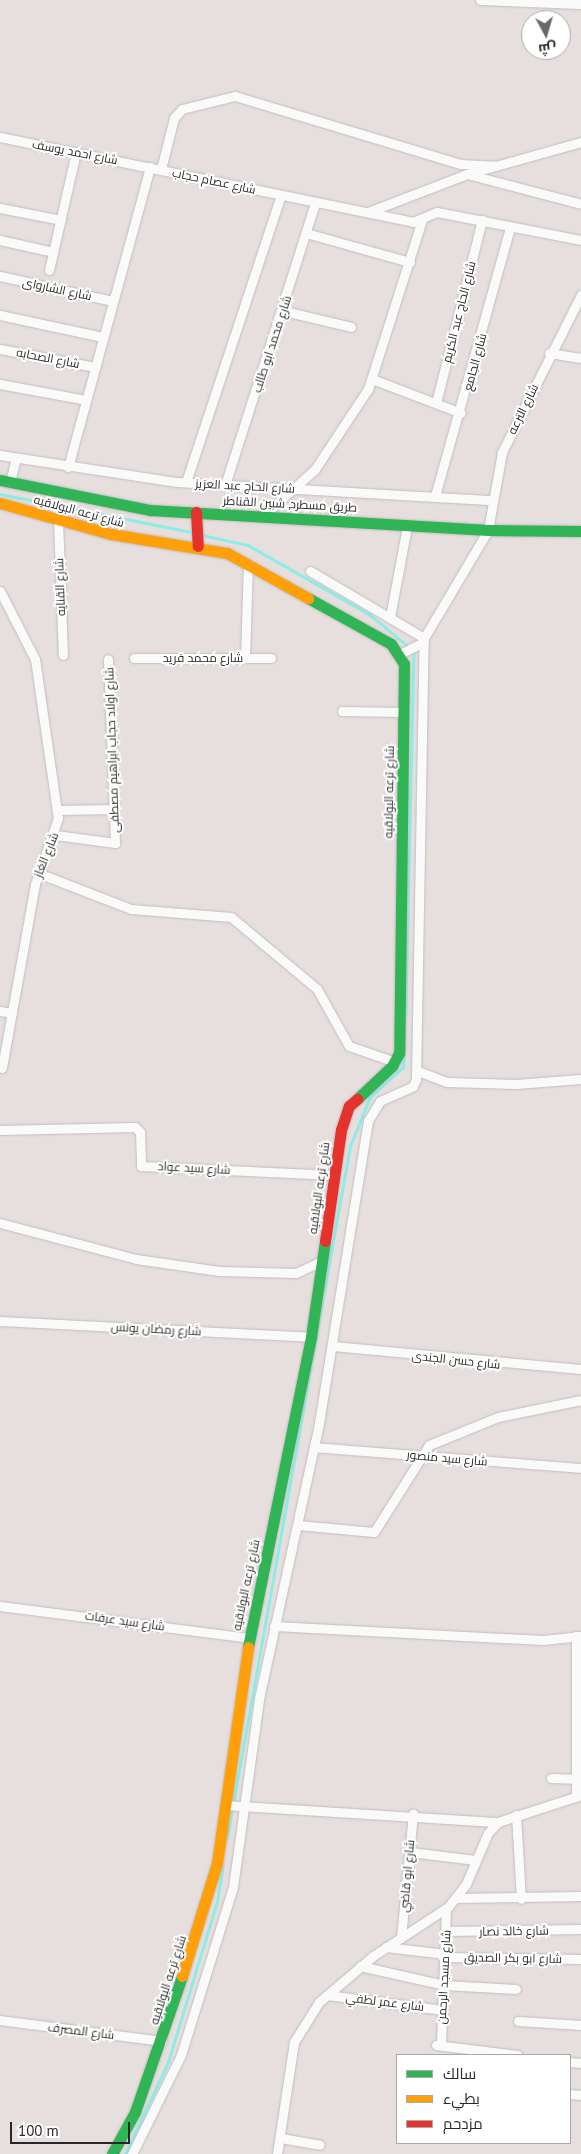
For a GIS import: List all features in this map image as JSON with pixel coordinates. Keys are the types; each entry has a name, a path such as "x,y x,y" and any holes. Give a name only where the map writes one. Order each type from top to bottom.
{"street":[{"path":"480,0 581,4"},
{"path":"161,169 174,118 182,109 235,96 460,164 495,166"},
{"name":"شارع احمد يوسف","path":"0,137 150,167"},
{"path":"368,212 467,174 581,142"},
{"path":"49,270 76,152"},
{"path":"68,467 150,167"},
{"name":"شارع عصام حجاب","path":"150,167 315,203 368,212 422,220 437,212 581,240"},
{"path":"467,174 581,204"},
{"path":"186,482 280,195"},
{"name":"شارع محمد ابو طالب","path":"225,485 284,311 315,203"},
{"path":"0,208 60,220"},
{"path":"264,515 296,489 334,444 372,379 422,220"},
{"name":"شارع الحاج عبد الكريم","path":"436,403 482,220"},
{"name":"شارع الجامع","path":"435,496 461,413 510,227"},
{"path":"306,233 410,262"},
{"path":"0,240 53,252"},
{"name":"شارع الشارواى","path":"0,276 113,301"},
{"name":"شارع الترعه","path":"489,526 502,452 550,353 581,295"},
{"path":"284,311 351,327"},
{"path":"0,315 104,337"},
{"name":"شارع الصحابه","path":"0,349 95,368"},
{"path":"550,353 581,358"},
{"path":"372,379 461,413"},
{"path":"0,384 86,400"},
{"name":"شارع الحاج عبد العزيز","path":"0,455 68,467 186,482 435,496 492,503"},
{"path":"5,481 16,458"},
{"name":"طريق مسطرد, شبين القناطر","path":"5,481 150,510 264,515 407,526 489,526 581,531"},
{"name":"شارع ترعه البولاقيه","path":"0,503 127,538 198,544 248,564 392,644 403,652 400,1037 395,1062 349,1106 334,1175 311,1337 249,1638 225,1805 206,1908 162,2041 135,2112 112,2154"},
{"path":"196,512 198,544"},
{"name":"شارع القنايه","path":"58,520 63,655"},
{"path":"390,617 407,526"},
{"path":"132,2154 167,2091 190,2029 233,1887 274,1626 314,1447 368,1121 380,1101 413,1086 418,1071 423,641 489,526"},
{"path":"245,658 248,564"},
{"path":"310,571 390,617 423,641"},
{"name":"شارع الغاز","path":"0,591 35,658 58,810 55,835 38,873 12,1013 3,1048 2,1068"},
{"path":"403,652 423,641"},
{"name":"شارع محمد فريد","path":"134,658 271,658"},
{"name":"شارع اولاد حجاب ابراهيم مصطفى","path":"55,835 113,844 116,841 108,659"},
{"path":"342,711 403,712"},
{"path":"58,810 114,808"},
{"path":"38,873 131,909 231,917 317,989 349,1046 395,1062"},
{"path":"0,1011 12,1013"},
{"path":"418,1071 447,1082 516,1084 581,1079"},
{"name":"شارع سيد عواد","path":"0,1130 135,1127 140,1132 141,1166 334,1175"},
{"path":"0,1223 136,1259 219,1271 296,1273 322,1261"},
{"name":"شارع رمضان يونس","path":"0,1321 311,1337"},
{"name":"شارع حسن الجندى","path":"332,1346 581,1369"},
{"path":"298,1525 374,1532 420,1456 444,1436 498,1417 581,1400"},
{"name":"شارع سيد منصور","path":"314,1447 581,1468"},
{"name":"شارع سيد عرفات","path":"0,1606 249,1638"},
{"path":"225,1805 413,1814 498,1822 579,1796 574,1779 578,1636 543,1640 274,1626"},
{"path":"551,1778 574,1779"},
{"name":"شارع ابو قاضي","path":"401,1938 413,1814"},
{"path":"516,1815 521,1899"},
{"path":"277,2154 281,2138 294,2042 303,2022 327,1995 360,1966 446,1909 457,1898 498,1822"},
{"path":"410,1852 476,1860"},
{"path":"457,1898 521,1899 581,1896"},
{"name":"شارع مسجد الرحمن","path":"446,1909 443,2010 438,2045 509,2054"},
{"name":"شارع خالد نصار","path":"446,1931 581,1929"},
{"name":"شارع ابو بكر الصديق","path":"386,1947 446,1956 581,1959"},
{"path":"360,1966 444,1985 516,1989"},
{"name":"شارع عمر لطفي","path":"327,1995 443,2010"},
{"name":"شارع المصرف","path":"0,2020 162,2041"},
{"path":"518,2021 581,2025"},
{"path":"281,2138 320,2146"}],"waterway":[{"path":"0,494 192,532"},
{"path":"202,535 248,545 369,614 414,651 406,1015"},
{"path":"227,1838 350,1146 370,1097 403,1067 404,1056"},
{"path":"125,2154 168,2062 217,1902 223,1866"}],"traffic: fast":[{"path":"0,480 150,510 488,530 581,531"},
{"path":"308,598 391,644 404,664 399,1053 392,1066 357,1099"},
{"path":"248,1647 311,1337 325,1241"},
{"path":"112,2154 135,2112 182,1976"}],"traffic: slow":[{"path":"0,503 111,534 227,553 308,598"},
{"path":"182,1976 217,1863 248,1647"}],"traffic: jam":[{"path":"196,512 198,546"},
{"path":"325,1241 341,1130 349,1106 357,1099"}]}
